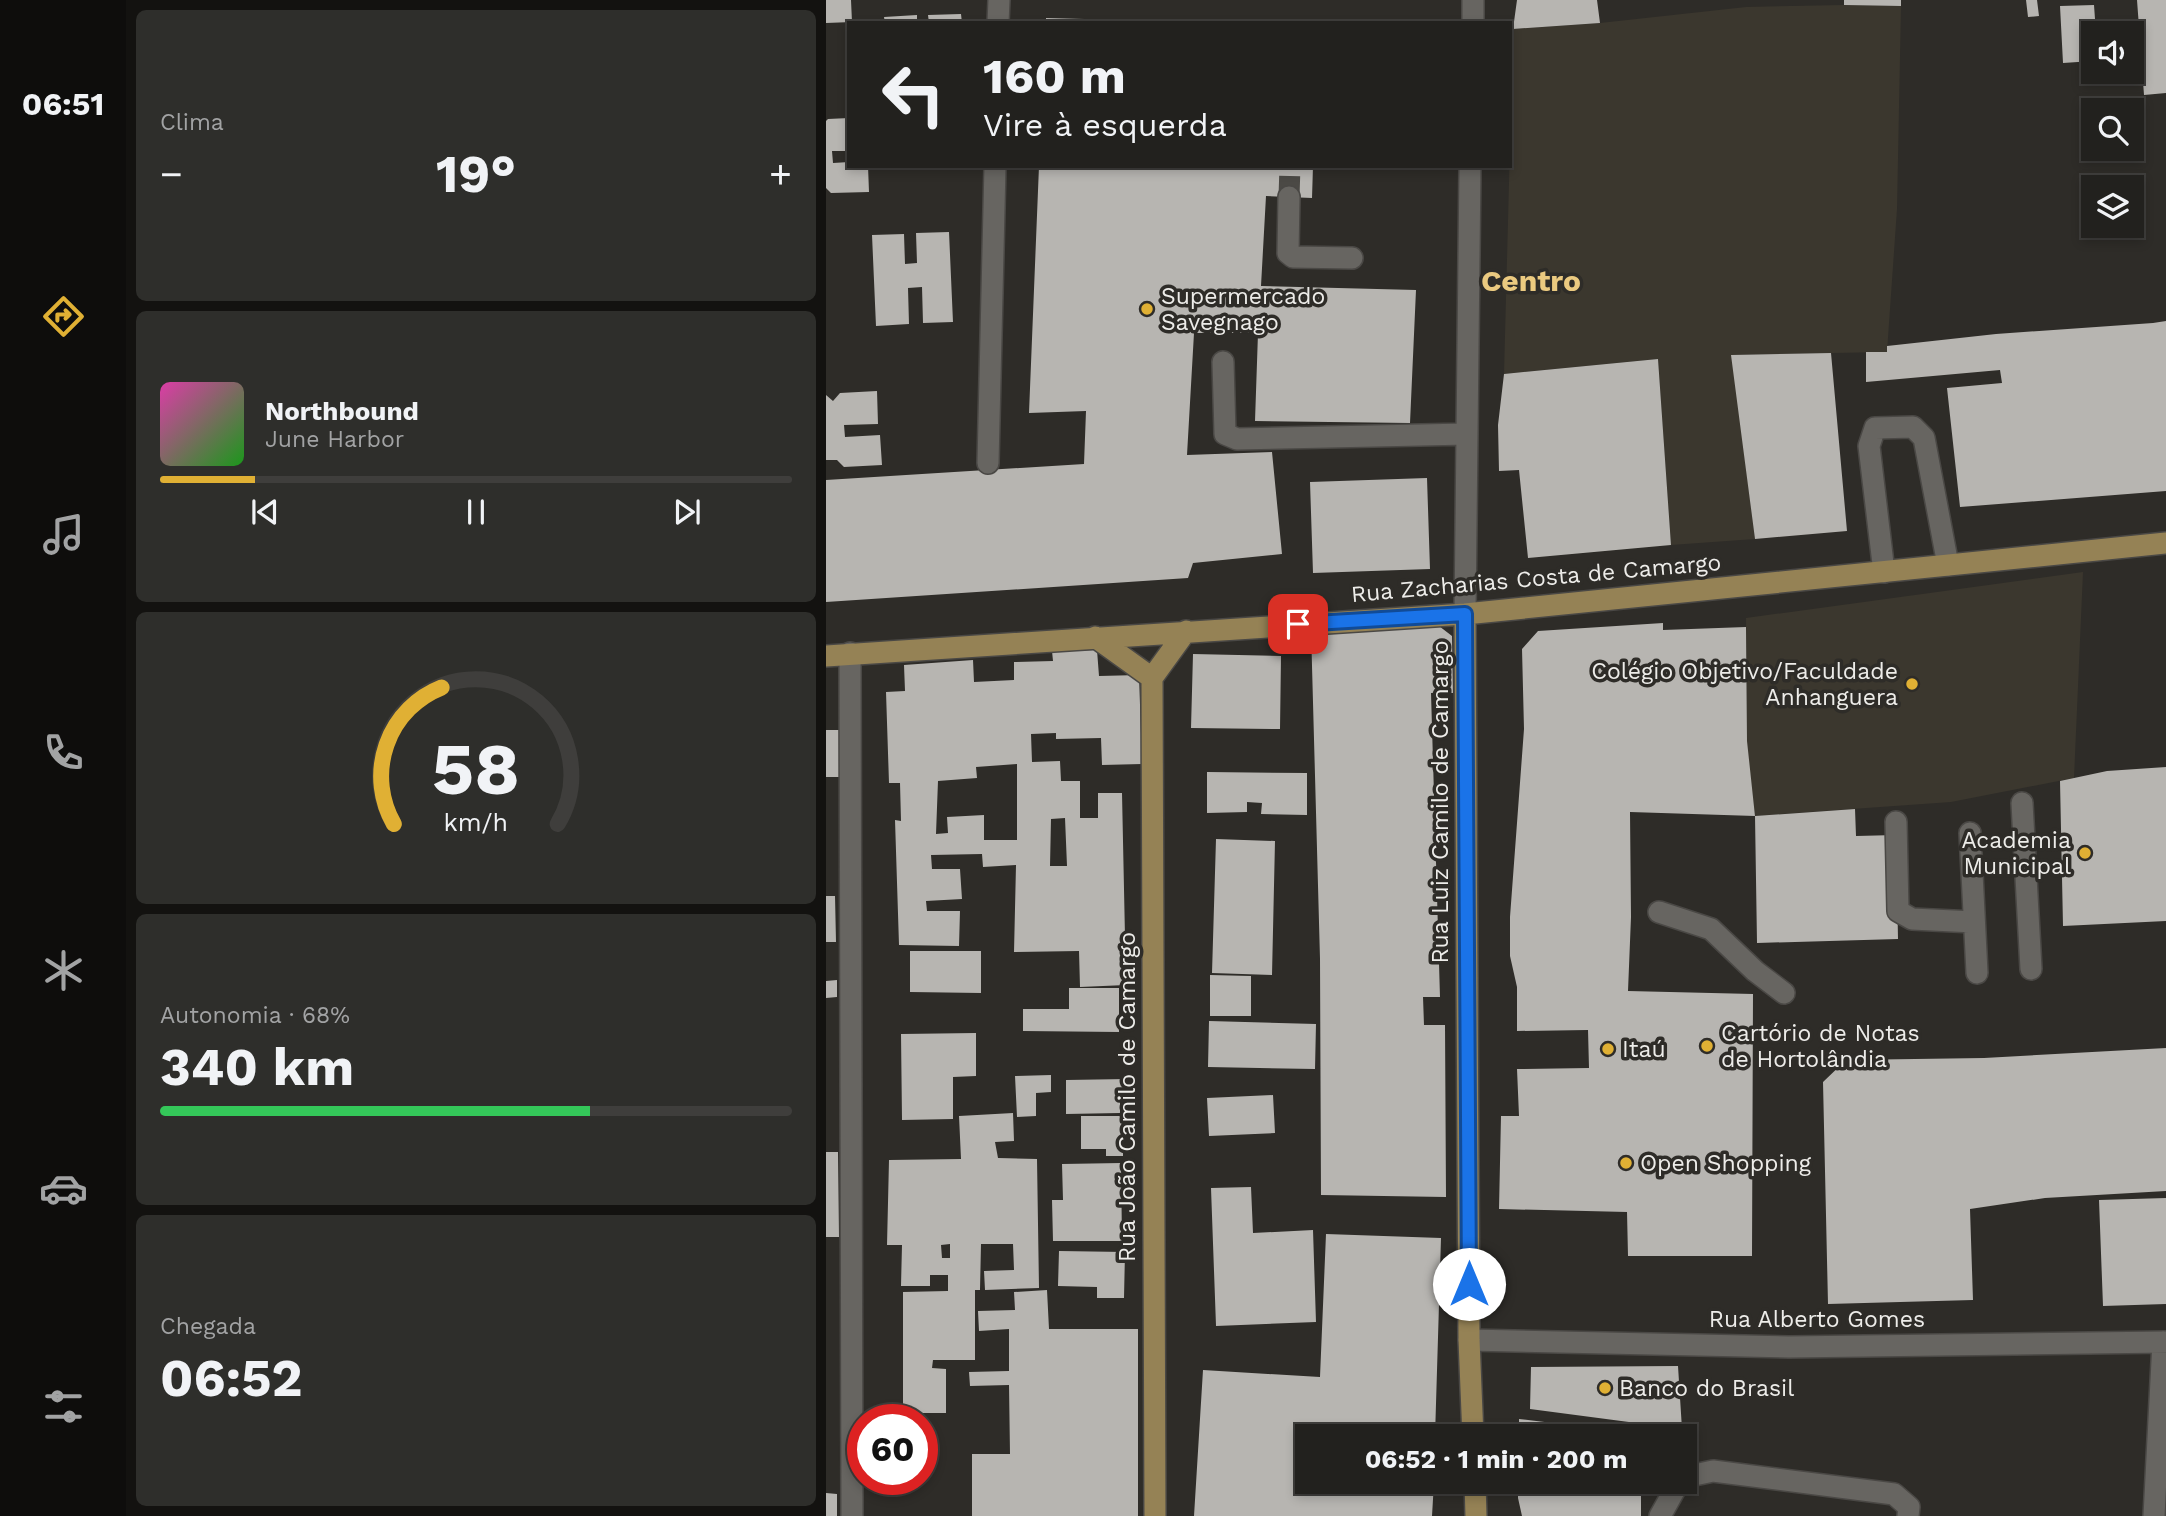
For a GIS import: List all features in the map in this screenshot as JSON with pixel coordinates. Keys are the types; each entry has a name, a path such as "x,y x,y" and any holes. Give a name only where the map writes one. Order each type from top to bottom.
{"main road":[{"name":"Rua Zacharias Costa de Camargo","path":"826,656 1465,614 2166,543"},
{"name":"Rua Luiz Camilo de Camargo","path":"1465,614 1469,1340 1472,1424"},
{"path":"1095,637 1152,678 1186,631"},
{"name":"Rua João Camilo de Camargo","path":"1152,678 1155,1516"},
{"path":"1475,1494 1476,1516"}],"street":[{"path":"998,21 999,0"},
{"path":"1473,0 1473,21"},
{"path":"988,463 995,168"},
{"name":"Rua Luiz Camilo de Camargo","path":"1465,614 1470,168"},
{"path":"1289,197 1288,253 1293,257 1352,258"},
{"path":"1223,362 1225,434 1237,439 1467,434"},
{"path":"1884,572 1869,446 1875,428 1913,427 1924,438 1948,565"},
{"path":"850,653 852,1516"},
{"path":"2022,803 2031,969"},
{"path":"1896,822 1898,911 1912,919 1974,922"},
{"path":"1970,833 1977,973"},
{"path":"1659,912 1711,929 1755,971 1784,993"},
{"name":"Rua Alberto Gomes","path":"1469,1340 1789,1348 2164,1342"},
{"path":"2154,1516 2164,1342"},
{"path":"1697,1475 1713,1471 1894,1494 1909,1507 1908,1516"},
{"path":"1660,1516 1672,1494"}],"shaded area":[{"path":"1901,6 1897,209 1887,352 1732,355 1755,539 1671,545 1658,359 1504,374 1509,168 1512,168 1513,29 1600,23 1746,7"},
{"name":"Colégio Objetivo/Faculdade Anhanguera","path":"2083,572 2074,778 1951,802 1755,816 1747,747 1746,618"}],"building":[{"path":"826,0 851,0 852,21 826,23"},
{"path":"1517,0 1597,0 1600,23 1513,29"},
{"path":"1844,0 1901,0 1901,6 1844,5"},
{"path":"2026,0 2037,0 2039,16 2028,17"},
{"path":"2137,0 2166,0 2166,93 2144,95 2144,21 2139,21"},
{"path":"2094,5 2095,21 2081,21 2081,62 2063,63 2060,6"},
{"path":"961,14 962,21 929,21 928,15"},
{"path":"917,15 917,21 885,21 884,17"},
{"path":"1046,18 1123,20 1123,21 1046,21"},
{"path":"847,118 847,151 832,151 833,163 847,162 847,168 868,168 869,192 831,193 826,188 828,119"},
{"path":"1039,168 1313,168 1312,198 1266,196 1261,286 1416,290 1410,423 1255,421 1258,333 1194,333 1187,455 1272,452 1282,554 1193,563 1188,578 826,602 826,480 1084,464 1086,411 1029,413"},
{"path":"949,232 953,322 923,323 922,287 908,288 909,324 876,326 872,235 904,234 905,264 917,263 916,233"},
{"path":"2166,321 2166,491 1960,507 1947,388 2002,383 2000,370 1866,382 1866,352 1887,352 1887,346 1996,334"},
{"path":"1831,353 1847,531 1755,539 1731,355"},
{"path":"1658,359 1671,545 1528,558 1519,470 1499,471 1498,425 1504,374"},
{"path":"877,391 878,424 844,425 845,437 880,435 882,465 844,467 837,460 826,460 826,395 833,401 840,393"},
{"path":"1427,478 1430,569 1313,573 1310,482"},
{"path":"1663,623 1663,630 1746,627 1747,741 1755,816 1630,812 1631,917 1628,991 1753,994 1752,1256 1628,1256 1627,1212 1499,1209 1501,1116 1519,1116 1517,1069 1589,1068 1588,1030 1517,1031 1517,987 1510,956 1510,917 1524,729 1522,649 1538,631"},
{"path":"1439,626 1452,636 1453,693 1431,693 1440,997 1423,997 1424,1025 1445,1025 1446,1197 1321,1195 1320,959 1311,629"},
{"path":"1097,650 1099,676 1139,675 1142,764 1102,765 1101,738 1056,739 1056,733 1031,734 1032,762 1060,761 1061,781 1080,781 1080,818 1098,818 1098,793 1122,793 1126,985 1080,987 1079,951 1014,952 1016,865 983,867 982,854 931,855 932,869 960,869 962,899 926,901 927,911 960,911 959,946 899,945 895,820 901,821 900,783 889,783 886,692 905,691 904,665 973,660 974,682 1014,680 1014,662 1053,661 1052,651","holes":["1017,764 1017,840 984,840 984,815 947,817 948,833 936,834 938,781 977,778 976,767","1065,818 1067,866 1050,866 1051,819"]},
{"path":"1193,654 1281,656 1280,729 1191,728"},
{"path":"826,730 839,730 840,777 826,777"},
{"path":"2166,767 2166,921 2063,926 2060,781 2107,771"},
{"path":"1207,772 1307,773 1307,815 1261,814 1262,803 1247,802 1247,812 1207,813"},
{"path":"1855,809 1856,836 1896,835 1898,939 1757,943 1755,816"},
{"path":"1216,839 1275,841 1272,975 1212,973"},
{"path":"826,896 835,896 836,942 826,942"},
{"path":"910,951 981,951 981,993 910,992"},
{"path":"1210,975 1251,976 1251,1016 1210,1016"},
{"path":"837,980 837,997 826,998 826,981"},
{"path":"1069,988 1119,988 1119,1032 1023,1031 1023,1009 1069,1009"},
{"path":"1209,1021 1316,1024 1315,1069 1208,1067"},
{"path":"976,1033 976,1076 953,1077 953,1119 902,1120 901,1034"},
{"path":"2166,1048 2166,1191 2045,1198 1970,1209 1973,1300 1828,1304 1823,1082 1846,1060 1984,1058"},
{"path":"1051,1075 1051,1092 1036,1093 1036,1116 1017,1117 1015,1076"},
{"path":"1127,1079 1127,1101 1120,1100 1120,1113 1066,1114 1066,1080"},
{"path":"1273,1095 1275,1133 1209,1136 1207,1098"},
{"path":"1013,1113 1014,1141 995,1142 998,1158 1037,1159 1039,1288 985,1290 984,1271 1014,1270 1013,1244 981,1244 980,1290 975,1290 975,1360 933,1360 932,1368 946,1369 946,1413 938,1413 938,1404 903,1404 903,1292 948,1291 948,1275 930,1275 930,1286 901,1286 902,1245 887,1245 889,1160 961,1159 959,1116","holes":["950,1244 950,1258 942,1258 941,1245"]},
{"path":"1081,1116 1123,1116 1123,1156 1106,1156 1106,1149 1081,1149"},
{"path":"826,1152 838,1152 839,1237 826,1237"},
{"path":"1121,1163 1122,1241 1053,1241 1052,1200 1063,1200 1062,1164"},
{"path":"1251,1187 1253,1233 1313,1230 1316,1322 1216,1326 1211,1188"},
{"path":"2166,1198 2166,1304 2103,1306 2099,1200"},
{"path":"1326,1234 1441,1238 1435,1424 1295,1424 1295,1494 1433,1494 1432,1516 1194,1516 1203,1370 1320,1377"},
{"path":"1059,1251 1125,1252 1124,1298 1097,1298 1097,1287 1058,1286"},
{"path":"1047,1290 1049,1329 1138,1329 1138,1516 972,1516 972,1454 1010,1454 1009,1385 970,1386 969,1372 1009,1371 1009,1329 979,1331 978,1311 1015,1310 1014,1292"},
{"name":"Banco do Brasil","path":"1678,1366 1682,1424 1644,1424 1530,1409 1531,1367"},
{"path":"1519,1419 1560,1424 1519,1424"},
{"path":"826,1493 837,1494 837,1516 826,1516"},
{"path":"1518,1494 1641,1494 1641,1516 1522,1516"}],"tunnel":[{"path":"1289,197 1290,168"}],"place":[{"name":"Supermercado Savegnago","path":"1147,309"},
{"name":"Colégio Objetivo/Faculdade Anhanguera","path":"1912,684"},
{"name":"Academia Municipal","path":"2085,853"},
{"name":"Cartório de Notas de Hortolândia","path":"1707,1046"},
{"name":"Itaú","path":"1608,1049"},
{"name":"Open Shopping","path":"1626,1163"},
{"name":"Banco do Brasil","path":"1605,1388"}],"district":[{"name":"Centro","path":"1531,281"}],"route":[{"path":"1298,624 1465,614 1469,1284"}]}
